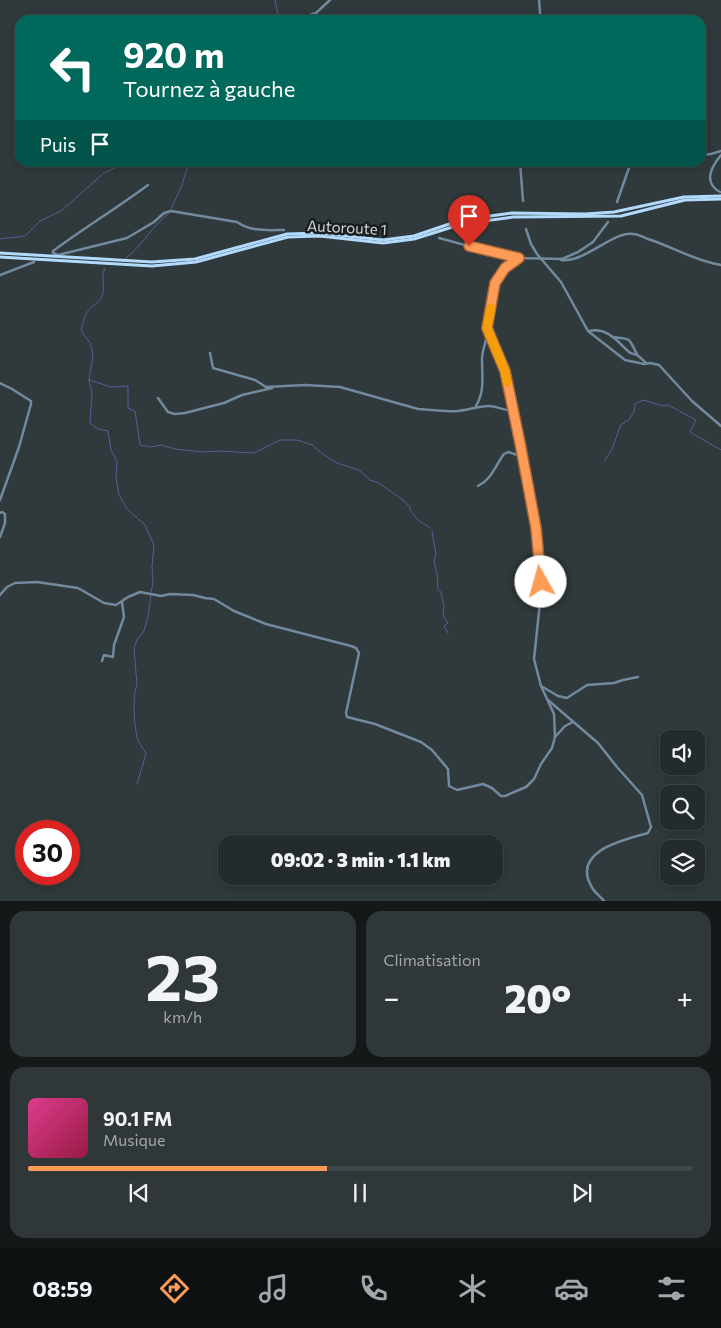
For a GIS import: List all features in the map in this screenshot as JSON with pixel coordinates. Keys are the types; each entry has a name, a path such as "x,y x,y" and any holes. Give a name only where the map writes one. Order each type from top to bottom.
{"main road":[{"name":"Autoroute 1","path":"0,255 152,266 196,262 288,237 320,236 383,243 414,239 462,224 513,217 621,216 685,200 721,196"}],"street":[{"path":"310,15 316,13 330,0"},
{"path":"539,0 540,15"},
{"path":"706,154 721,151"},
{"path":"721,155 715,163 710,177 712,186 721,196"},
{"path":"521,167 524,201"},
{"path":"618,202 629,167"},
{"path":"148,185 100,220 52,251 53,253 58,255 127,238 154,222 164,213 171,211 229,220 255,230 284,230"},
{"path":"554,260 562,259 585,248 593,242 608,222"},
{"path":"526,230 530,244 561,282 588,331 626,360 658,365 692,401 721,426"},
{"path":"439,238 519,258 565,261 576,258 616,238 633,234 666,245 692,258 721,265"},
{"path":"476,406 481,395 482,358 495,283 505,268 519,258"},
{"path":"0,275 34,262"},
{"path":"0,595 11,584 33,581 78,588 108,604 116,605 140,592 154,595 174,594 211,598 266,624 356,648 359,653 358,660 346,715 399,732 421,742 432,750 448,769 449,786 457,790 483,784 492,788 501,796 505,796 526,787 534,778 552,748 555,737 554,714 541,686 534,659 540,615 541,582 536,528 505,371 487,328"},
{"path":"588,331 597,329 611,336 630,352 638,355"},
{"path":"611,336 630,340 638,355 647,364"},
{"path":"210,353 213,368 254,380 266,387 305,385 340,387 418,409 456,411 476,406 480,408 491,406 512,410"},
{"path":"0,383 31,401 19,448 0,500"},
{"path":"158,398 168,412 181,414 274,387"},
{"path":"478,486 490,477 504,454 508,452 520,456 522,454"},
{"path":"0,513 2,512 6,515 6,521 0,537"},
{"path":"102,661 104,655 113,657 114,645 124,617 122,602"},
{"path":"541,686 558,696 567,698 587,685 614,683 638,678"},
{"path":"547,699 598,743 642,795 651,827 648,833 626,839 599,852 587,864 586,868 592,888 604,900"},
{"path":"555,737 565,726 573,722"}],"waterway":[{"path":"275,0 278,15"},
{"path":"0,239 25,236 40,221 61,211 104,173 116,167"},
{"path":"171,209 187,167"},
{"path":"125,259 170,212"},
{"path":"105,268 102,296 87,313 81,330 90,343 93,352 89,380 111,387 128,386 128,408 135,411 140,445 150,447 161,445 175,449 202,452 254,453 280,440 297,440 312,445 337,463 359,470 370,480 379,483 403,500 418,520 430,528"},
{"path":"89,380 92,393 90,423 98,429 108,431 111,450 117,461 116,478 119,495 128,510 145,525 154,545 151,592"},
{"path":"605,460 612,449 621,424 628,421 634,412 635,404 643,400 663,406 668,405 696,420 690,432 721,450"},
{"path":"432,531 436,555 434,561 438,590 441,592 444,606 443,615 448,623 444,626 448,633"},
{"path":"137,784 146,754 138,740 135,728 134,703 137,685 134,648 144,631 151,595"}],"slow traffic":[{"path":"491,308 487,328 505,371 507,382"}],"route":[{"path":"469,246 519,258 505,268 495,283 487,328 505,371 536,528 541,582"}]}
